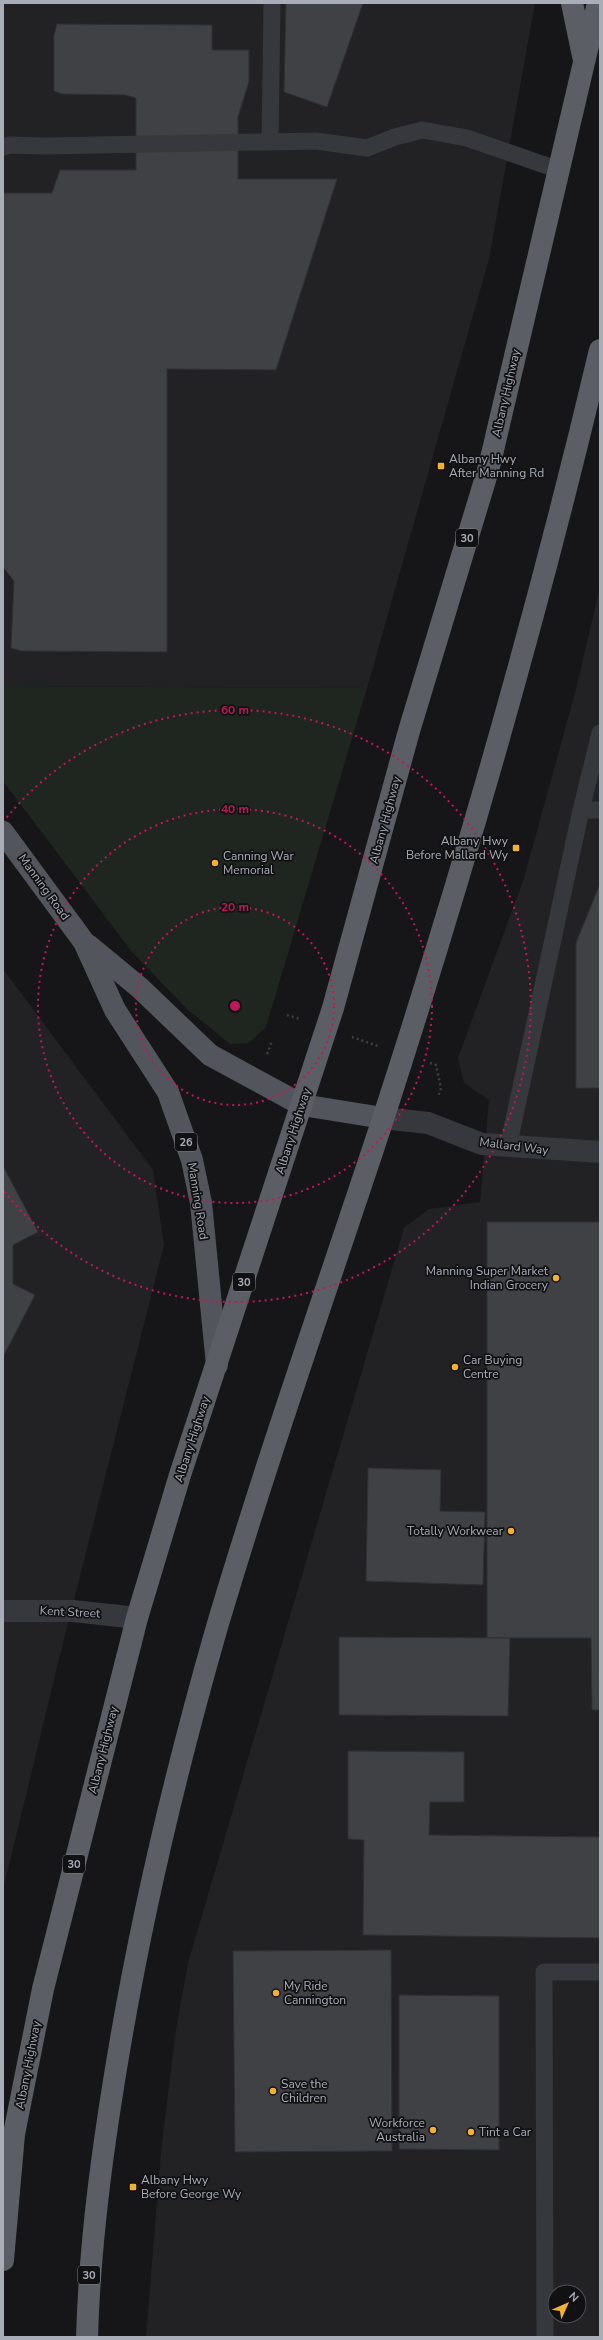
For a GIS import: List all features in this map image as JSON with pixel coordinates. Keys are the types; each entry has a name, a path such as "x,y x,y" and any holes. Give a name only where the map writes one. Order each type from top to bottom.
{"highway":[{"path":"572,3 584,63"},
{"name":"Albany Highway","path":"3,2260 14,2134 43,1989 137,1618 216,1365 333,1008 409,731 489,467 598,3"},
{"name":"30","path":"88,2337 89,2280 95,2212 110,2104 146,1907 176,1778 222,1611 345,1230 383,1118 459,877 511,703 567,489 600,350"}],"main road":[{"name":"Manning Road","path":"3,832 84,942 115,1010 168,1092 192,1160 201,1203 216,1365"},
{"name":"Manning Road","path":"84,942 140,988 210,1055 302,1105 383,1118"}],"street":[{"name":"Mallard Way","path":"383,1118 428,1123 482,1144 508,1147 600,1152"},
{"name":"Kent Street","path":"3,1611 73,1610 137,1618"}],"lane":[{"path":"270,142 272,3"},
{"path":"3,147 10,145 45,146 316,141 367,148 395,137 422,130 467,138 559,170"},
{"path":"508,1147 581,810 600,733"},
{"path":"581,810 600,810"},
{"path":"546,2337 544,1972 600,1972"}],"shaded area":[{"path":"3,3 535,3 489,259 367,688 3,686"},
{"path":"600,587 600,2337 146,2337 161,2152 175,2036 188,1963 404,1228 429,1209 480,1202 489,1100 464,1083 458,1058 524,878 575,693"},
{"path":"3,686 367,688 266,1027 249,1043 230,1044 187,1009 132,952 3,781"},
{"path":"3,969 153,1170 164,1245 59,1659 3,1890"}],"building":[{"path":"286,3 363,3 327,107 284,92"},
{"path":"57,24 212,25 212,50 249,50 249,81 238,117 238,179 337,179 276,370 167,369 167,652 22,651 11,648 14,581 3,567 3,193 52,193 60,170 136,170 136,98 125,95 62,94 54,91 54,35"},
{"path":"600,884 600,1088 576,1088 576,943"},
{"path":"3,1166 38,1232 13,1245 13,1284 35,1295 3,1357"},
{"path":"487,1222 600,1222 600,1710 592,1710 591,1638 487,1638"},
{"path":"368,1468 441,1470 440,1511 485,1512 483,1585 366,1581"},
{"path":"339,1637 510,1638 508,1716 339,1715"},
{"path":"348,1751 464,1752 464,1802 430,1802 429,1835 600,1837 600,1938 363,1935 364,1840 348,1839"},
{"path":"391,1950 392,2151 235,2152 233,1951"},
{"path":"399,1995 499,1996 499,2150 399,2149"}],"place":[{"name":"Albany Hwy After Manning Rd","path":"441,466"},
{"name":"Albany Hwy Before Mallard Wy","path":"516,848"},
{"name":"Canning War Memorial","path":"215,863"},
{"name":"Manning Super Market Indian Grocery","path":"556,1278"},
{"name":"Car Buying Centre","path":"455,1367"},
{"name":"Totally Workwear","path":"511,1531"},
{"name":"My Ride Cannington","path":"276,1993"},
{"name":"Save the Children","path":"273,2091"},
{"name":"Workforce Australia","path":"433,2130"},
{"name":"Tint a Car","path":"471,2132"},
{"name":"Albany Hwy Before George Wy","path":"133,2187"}]}
